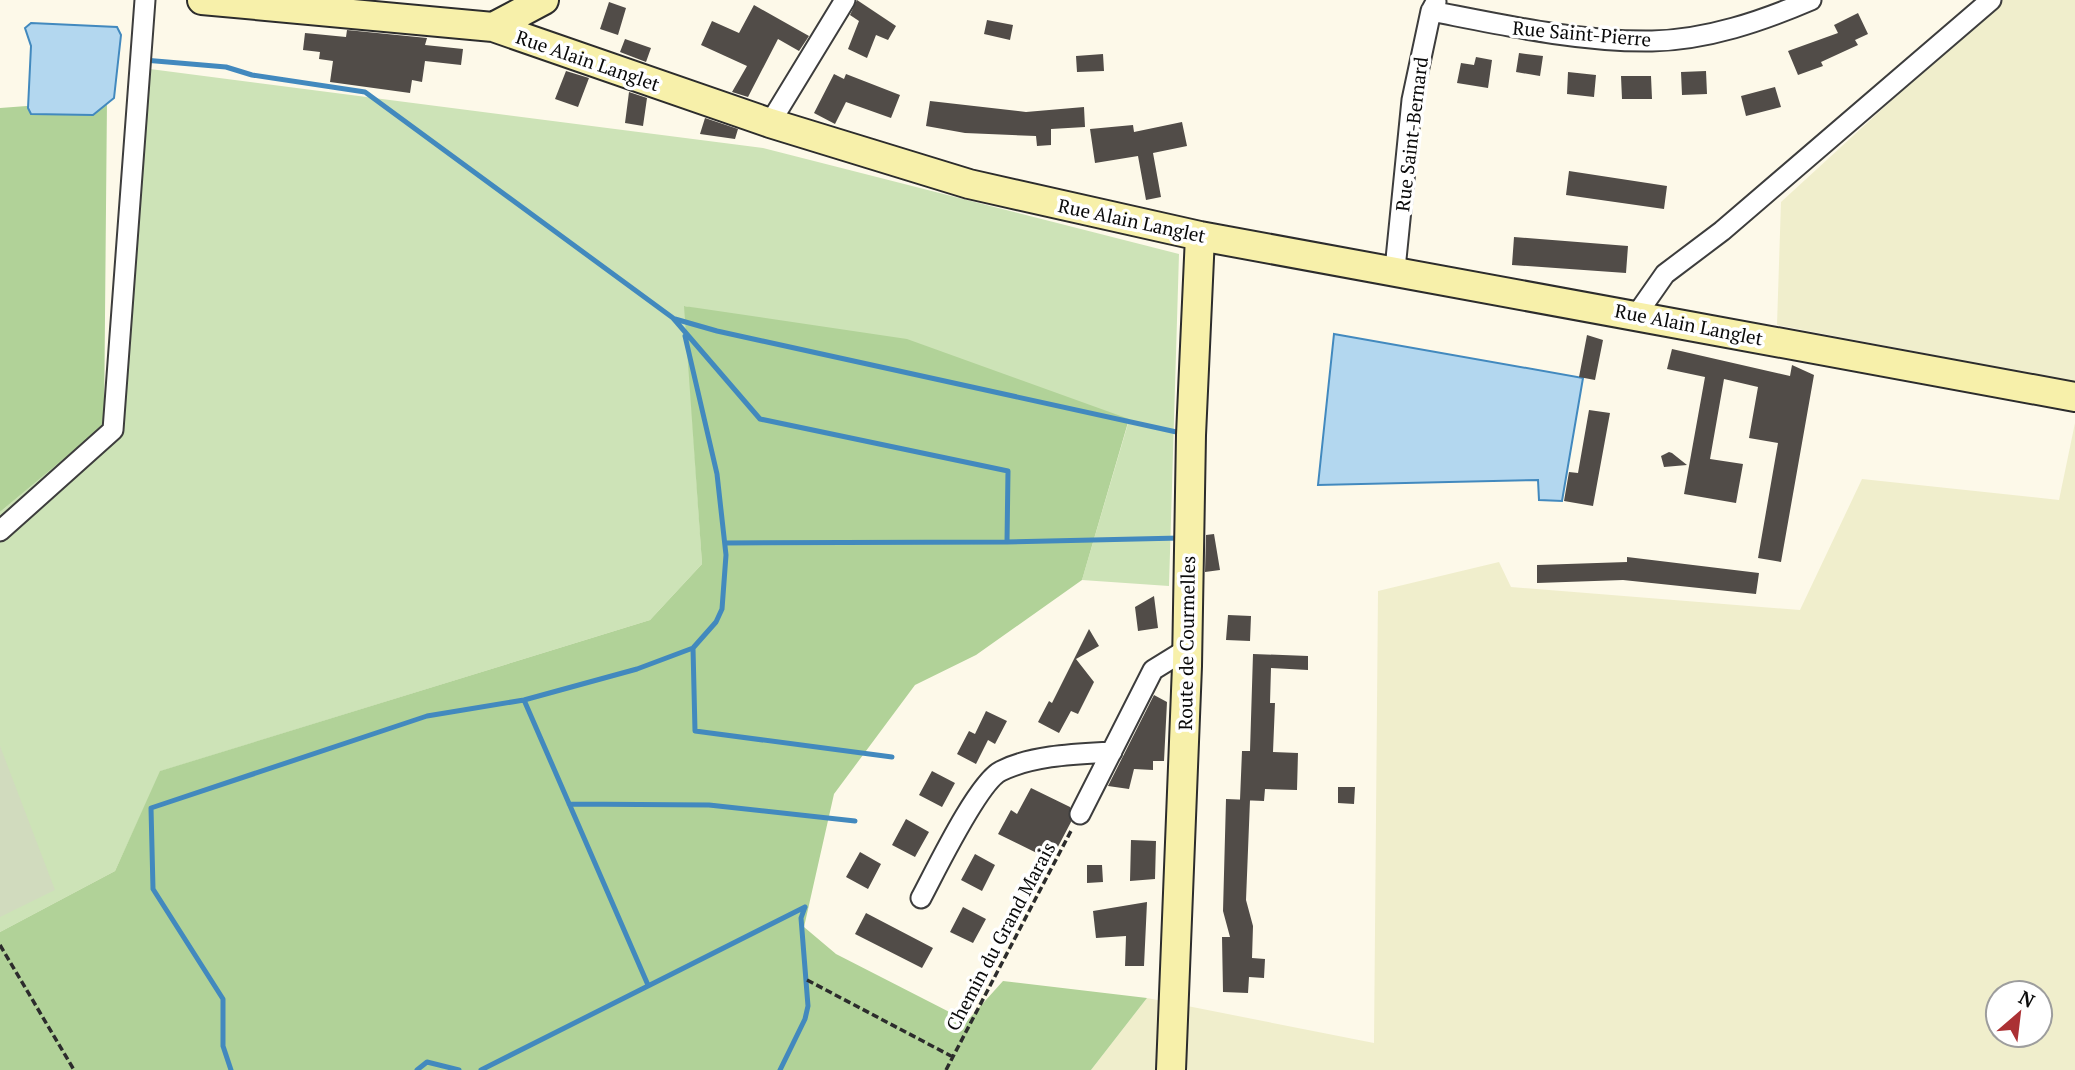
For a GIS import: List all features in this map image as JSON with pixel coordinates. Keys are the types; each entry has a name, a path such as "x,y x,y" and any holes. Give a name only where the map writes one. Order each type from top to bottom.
{"street":[{"path":"0,531 113,430 145,0"},
{"name":"Rue Alain Langlet","path":"202,0 352,8 493,27 769,122 969,184 1200,236 1637,314 2075,397"},
{"path":"493,27 544,0"},
{"path":"769,122 845,0"},
{"name":"Rue Saint-Pierre","path":"1434,5 1527,29 1653,41 1716,33 1777,15 1811,0"},
{"path":"1637,314 1665,274 1722,231 1991,0"},
{"name":"Rue Saint-Bernard","path":"1395,270 1412,100 1434,5"},
{"name":"Route de Courmelles","path":"1172,1060 1187,649 1191,439 1200,236"},
{"path":"1080,814 1153,670 1187,649"},
{"path":"921,898 979,794 999,771 1068,755 1112,751"}],"path":[{"name":"Chemin du Grand Marais","path":"946,1070 1080,814"},
{"path":"0,945 74,1070"},
{"path":"807,980 953,1057"}],"shaded area":[{"path":"2001,0 2075,0 2075,382 1777,325 1781,202"},
{"path":"2075,423 2075,1070 1091,1070 1147,998 1374,1043 1378,591 1499,562 1511,587 1800,610 1862,479 2059,500"}],"green space":[{"path":"150,69 763,148 1179,254 1169,586 1082,580 1129,420 685,306 702,564 650,620 161,771 115,871 0,932 0,512 104,424"},
{"path":"107,100 104,425 0,512 0,108"},
{"path":"684,306 907,339 1129,419 1082,580 976,655 915,685 834,794 804,927 836,954 967,1021 1003,981 1147,998 1091,1070 0,1070 0,932 115,871 160,771 650,620 702,564"},
{"path":"0,746 55,890 0,917"}],"water":[{"path":"31,23 117,27 121,35 114,98 93,115 31,114 28,108 31,46 25,28"},
{"path":"1334,334 1583,378 1562,501 1539,500 1538,480 1318,485"}],"building":[{"path":"857,0 896,26 888,40 876,35 867,58 848,49 859,21 850,15"},
{"path":"609,2 626,8 618,35 600,29"},
{"path":"754,5 809,36 799,51 778,39 748,97 732,92 747,66 701,45 712,21 739,33"},
{"path":"1858,13 1868,34 1855,40 1858,45 1821,62 1823,66 1798,75 1788,51 1838,33 1834,25"},
{"path":"987,20 1013,25 1010,40 984,34"},
{"path":"347,30 427,38 425,45 463,49 461,65 425,61 422,82 412,80 410,93 330,82 333,61 319,59 320,52 303,50 305,33 346,37"},
{"path":"625,39 651,48 646,62 620,52"},
{"path":"1519,53 1543,56 1540,76 1516,72"},
{"path":"1103,54 1104,71 1077,72 1076,56"},
{"path":"1476,57 1492,60 1488,88 1457,83 1461,63 1474,65"},
{"path":"566,71 589,78 578,107 555,99"},
{"path":"1706,71 1707,94 1682,95 1681,72"},
{"path":"1568,72 1596,75 1594,97 1567,94"},
{"path":"834,74 844,79 846,74 900,95 891,118 846,102 835,124 814,113"},
{"path":"1621,76 1651,76 1652,99 1622,99"},
{"path":"1775,87 1781,107 1746,116 1741,96"},
{"path":"629,92 647,98 643,126 625,123"},
{"path":"930,101 1026,112 1084,107 1085,127 1051,129 1051,145 1037,146 1036,136 965,133 926,126"},
{"path":"705,118 738,129 735,139 700,134"},
{"path":"1182,122 1187,146 1153,153 1161,197 1146,200 1138,156 1095,163 1090,129 1133,125 1134,132"},
{"path":"1569,171 1667,186 1664,209 1566,195"},
{"path":"1514,237 1628,246 1626,273 1512,265"},
{"path":"1587,335 1603,340 1595,380 1579,377"},
{"path":"1672,349 1790,376 1792,365 1814,375 1781,562 1758,558 1778,443 1749,438 1758,387 1724,379 1710,459 1743,464 1736,503 1684,494 1705,377 1667,369"},
{"path":"1589,410 1610,413 1593,506 1564,501 1569,472 1578,473"},
{"path":"1669,452 1687,465 1664,467 1661,456"},
{"path":"1214,534 1220,570 1205,572 1206,535"},
{"path":"1627,557 1759,573 1756,594 1623,580 1537,583 1537,565 1627,562"},
{"path":"1154,596 1158,628 1138,631 1135,607"},
{"path":"1228,615 1251,616 1250,641 1226,640"},
{"path":"1089,629 1099,646 1076,659 1094,682 1078,714 1071,711 1059,733 1038,722 1049,701 1052,703"},
{"path":"1253,654 1308,656 1308,670 1271,668 1270,703 1275,703 1273,752 1298,753 1297,790 1265,789 1264,801 1240,800 1242,751 1250,751"},
{"path":"1154,695 1167,702 1164,761 1153,761 1153,770 1134,769 1129,789 1108,786"},
{"path":"986,711 1007,721 995,744 988,740 976,764 957,754 969,731 975,734"},
{"path":"932,771 955,783 942,807 919,795"},
{"path":"1338,787 1355,787 1354,804 1338,803"},
{"path":"1031,788 1070,807 1071,822 1051,860 998,834 1011,810 1017,814"},
{"path":"1226,799 1250,800 1246,900 1253,926 1252,958 1265,959 1264,978 1249,977 1248,993 1223,992 1222,937 1230,937 1223,911"},
{"path":"906,819 929,832 915,857 892,845"},
{"path":"1131,840 1156,841 1155,879 1130,881"},
{"path":"860,852 881,864 868,889 846,877"},
{"path":"975,854 995,865 982,891 961,880"},
{"path":"1087,865 1102,865 1103,882 1087,883"},
{"path":"1147,902 1144,966 1125,966 1126,936 1096,938 1093,911"},
{"path":"963,907 986,919 973,943 950,932"},
{"path":"866,913 933,948 922,968 855,934"}],"waterway":[{"path":"144,60 226,67 252,75 365,92 673,318 760,419 1008,471 1007,542 1180,538"},
{"path":"675,319 717,331 1181,433"},
{"path":"231,1070 223,1046 223,999 153,889 151,808 427,716 524,700 637,669 693,648 716,622 722,609 726,555 717,474 685,336"},
{"path":"725,543 1007,542"},
{"path":"693,648 695,731 892,757"},
{"path":"524,700 648,985"},
{"path":"569,804 709,805 855,821"},
{"path":"481,1070 805,907"},
{"path":"780,1070 805,1019 808,1006 801,918 805,907"},
{"path":"417,1070 427,1062 459,1070"}]}
